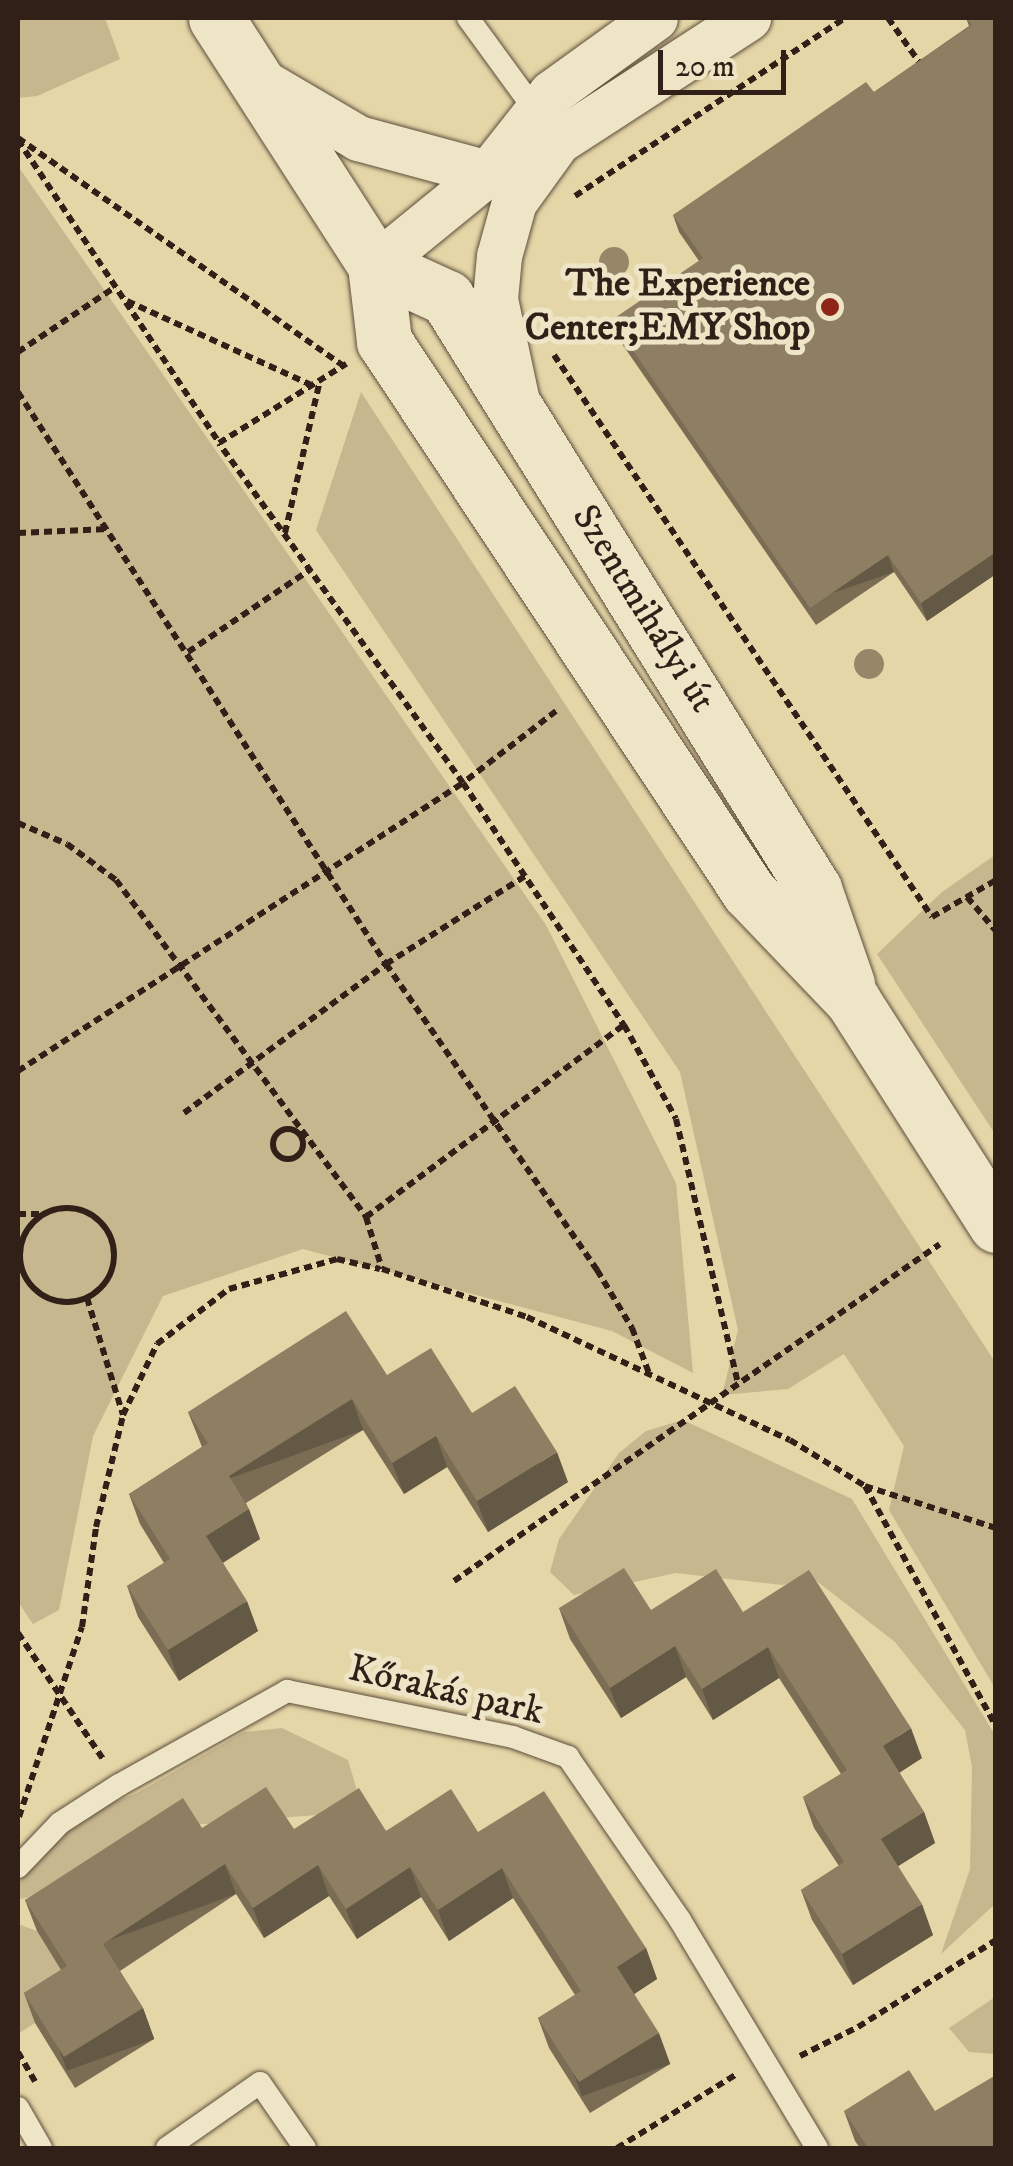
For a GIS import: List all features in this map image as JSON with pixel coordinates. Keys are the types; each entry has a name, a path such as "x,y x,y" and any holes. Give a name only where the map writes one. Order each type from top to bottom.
{"main road":[{"name":"Szentmihályi út","path":"216,18 375,265 447,298 814,890 852,1001"},
{"name":"Szentmihályi út","path":"375,265 364,354 749,892 852,1001 996,1225"}],"street":[{"path":"375,265 546,126 655,18"},
{"path":"520,411 495,300 499,256 514,202 546,126 748,18"},
{"path":"254,76 358,138 488,173"}],"lane":[{"path":"468,18 546,126"},
{"name":"Kőrakás park","path":"18,1867 89,1804 287,1691 512,1737 568,1757 680,1920 764,2066 818,2148"},
{"path":"167,2148 260,2083 305,2148"},
{"path":"18,2108 41,2148"}],"path":[{"path":"570,200 844,18"},
{"path":"888,18 929,76"},
{"path":"18,138 219,443 464,783 624,1025 676,1120 738,1384"},
{"path":"18,138 364,354 219,443"},
{"path":"18,352 116,287"},
{"path":"124,299 316,383"},
{"path":"542,337 932,917 996,880"},
{"path":"285,534 316,383"},
{"path":"18,392 386,964 497,1117 632,1328 650,1377"},
{"path":"18,533 108,529"},
{"path":"188,652 311,569"},
{"path":"18,1071 464,783 556,712"},
{"path":"18,823 67,844 116,880 184,964 300,1135 366,1217 382,1269"},
{"path":"184,1113 254,1068 386,964 527,875"},
{"path":"967,896 996,931"},
{"path":"366,1217 624,1025"},
{"path":"280,1132 300,1135 304,1146 296,1158 278,1155 274,1140 280,1132"},
{"path":"18,1214 72,1208 109,1232 110,1277 88,1298 56,1301 29,1284 20,1252 23,1236 43,1214"},
{"path":"454,1580 940,1244"},
{"path":"18,1821 62,1698 123,1416 157,1344 229,1289 337,1259 382,1269 527,1317 790,1440 865,1486 996,1528"},
{"path":"88,1298 123,1416"},
{"path":"865,1486 996,1726"},
{"path":"18,1633 106,1763 91,1773"},
{"path":"18,1821 32,1812"},
{"path":"618,2148 764,2066 858,2027 996,1940"}],"shaded area":[{"path":"18,18 105,18 120,59 37,96 18,98"},
{"path":"18,166 546,925 676,1183 693,1373 612,1331 303,1249 163,1296 93,1436 59,1610 33,1624 18,1602"},
{"path":"361,392 995,1362 995,1688 889,1510 904,1446 844,1354 788,1389 722,1395 738,1330 680,1072 316,530"},
{"path":"995,855 995,1134 877,954 942,892"},
{"path":"683,1420 852,1499 995,1735 995,1904 941,1954 970,1869 972,1767 965,1730 895,1642 814,1579 782,1585 676,1573 574,1595 550,1572 559,1539 619,1453 646,1431"},
{"path":"282,1728 348,1760 358,1794 354,1812 179,1826 48,1895 18,1899 18,1851 49,1828 137,1793 244,1732"},
{"path":"18,1924 37,1931 77,1995 18,2034"},
{"path":"995,1997 995,2054 969,2052 949,2028"}],"building":[{"name":"The Experience Center;EMY Shop","path":"967,18 996,18 996,552 921,603 888,555 810,608 612,320 703,258 673,215 866,82 874,92 972,25"},
{"path":"346,1311 387,1375 431,1348 472,1413 515,1386 557,1452 477,1501 436,1436 392,1463 352,1399 229,1476 249,1509 206,1536 247,1601 168,1650 127,1586 170,1559 129,1494 208,1443 188,1412"},
{"path":"624,1568 651,1610 716,1569 743,1612 809,1570 911,1728 883,1746 924,1812 881,1839 922,1904 842,1954 801,1890 844,1862 803,1797 847,1770 768,1647 702,1689 675,1646 610,1688 559,1608"},
{"path":"266,1787 294,1829 359,1788 386,1831 451,1789 478,1832 544,1791 646,1948 617,1967 659,2033 579,2082 538,2018 581,1991 502,1868 438,1910 410,1867 346,1909 318,1865 253,1908 225,1864 103,1944 143,2008 64,2057 24,1993 67,1966 25,1900 183,1798 202,1828"},
{"path":"909,2070 935,2111 996,2075 996,2148 868,2148 844,2111"}],"place":[{"name":"The Experience Center;EMY Shop","path":"830,307"}]}
